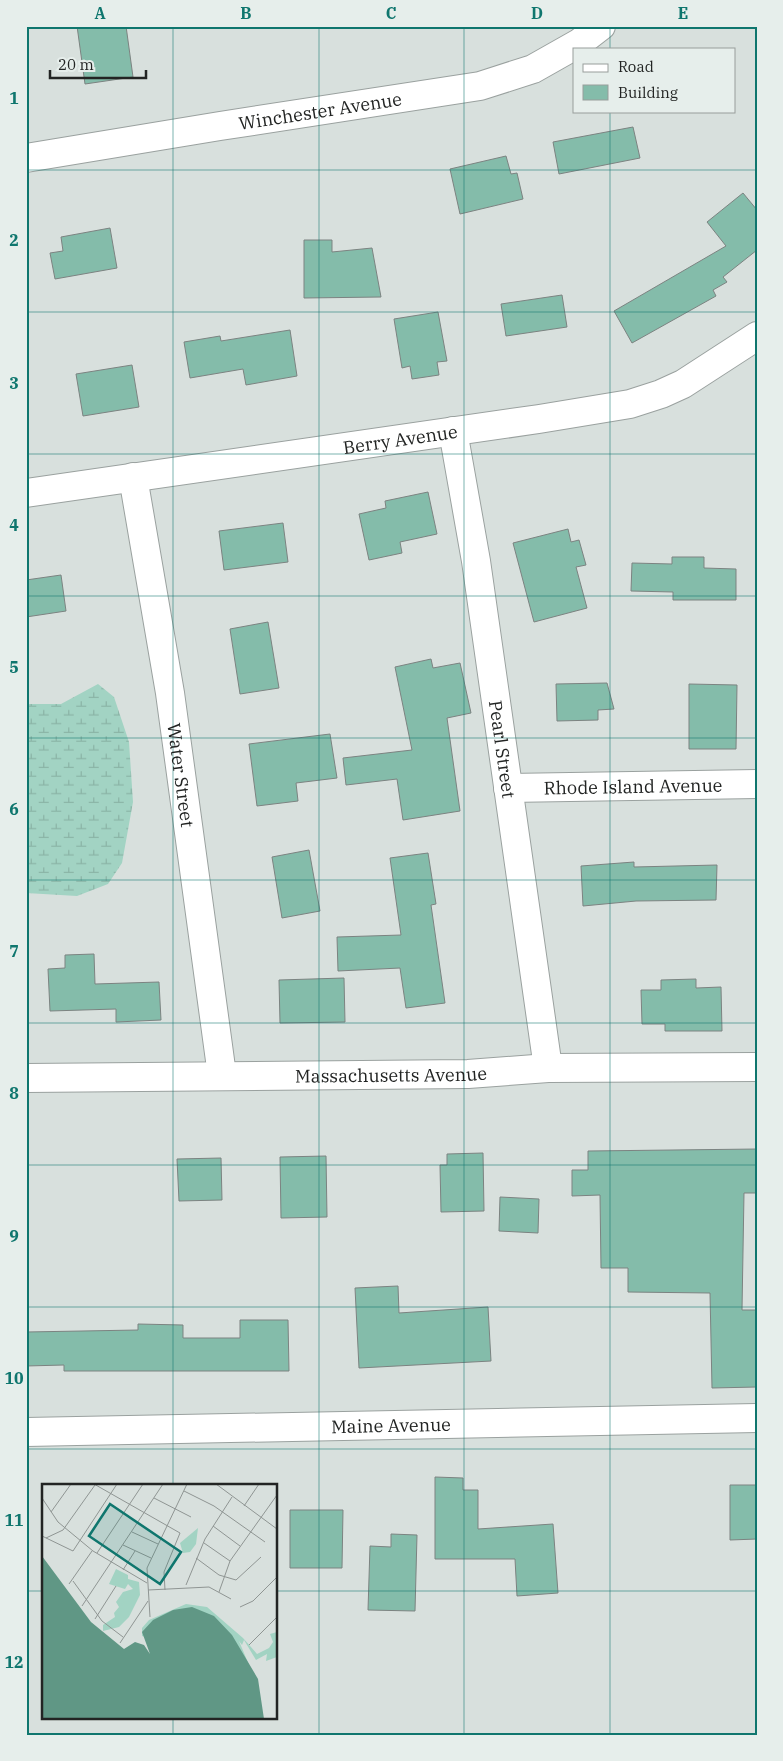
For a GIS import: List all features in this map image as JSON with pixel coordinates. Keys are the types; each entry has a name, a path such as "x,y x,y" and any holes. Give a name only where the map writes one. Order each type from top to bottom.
{"street":[{"name":"Winchester Avenue","path":"26,158 480,86 533,69 579,43 601,26"},
{"name":"Berry Avenue","path":"26,493 539,419 630,404 661,394 683,384 757,336"},
{"name":"Pearl Street","path":"453,431 476,561 548,1068"},
{"name":"Water Street","path":"133,477 170,694 222,1075"},
{"name":"Rhode Island Avenue","path":"508,788 757,784"},
{"name":"Massachusetts Avenue","path":"26,1078 468,1074 548,1068 757,1067"},
{"name":"Maine Avenue","path":"26,1432 757,1418"}],"green space":[{"path":"98,684 114,697 129,742 133,802 122,863 108,884 77,896 26,893 26,704 61,704"}],"building":[{"path":"77,26 126,26 133,77 85,84"},
{"path":"633,127 640,158 559,174 553,142"},
{"path":"506,156 511,174 517,173 523,199 460,214 450,169"},
{"path":"743,193 757,210 757,250 723,277 727,282 713,290 716,296 632,343 614,311 726,246 707,222"},
{"path":"110,228 117,268 55,279 50,253 63,251 61,237"},
{"path":"304,240 332,240 332,252 372,248 381,297 304,298"},
{"path":"562,295 567,327 506,336 501,304"},
{"path":"438,312 447,361 437,362 439,375 412,379 410,366 402,368 394,319"},
{"path":"290,330 297,376 246,385 243,369 190,378 184,342 220,336 221,341"},
{"path":"132,365 139,407 83,416 76,374"},
{"path":"428,492 437,534 400,542 402,553 369,560 359,514 386,508 385,501"},
{"path":"283,523 288,562 224,570 219,531"},
{"path":"568,529 571,542 579,540 586,565 576,567 587,608 534,622 513,543"},
{"path":"672,557 704,557 704,568 736,569 736,600 673,600 673,592 631,591 632,563 672,564"},
{"path":"61,575 66,611 26,617 26,580"},
{"path":"268,622 279,688 240,694 230,629"},
{"path":"431,659 433,668 460,663 471,713 447,718 460,811 403,820 397,779 346,785 343,758 412,750 395,667"},
{"path":"607,683 614,709 598,710 598,720 557,721 556,684"},
{"path":"689,684 737,685 736,749 689,749"},
{"path":"330,734 337,778 296,783 298,801 257,806 249,744"},
{"path":"309,850 320,911 282,918 272,857"},
{"path":"428,853 436,904 431,905 445,1003 406,1008 400,968 338,971 337,937 401,935 390,858"},
{"path":"634,862 634,867 717,865 716,900 636,901 583,906 581,866"},
{"path":"94,954 95,984 159,982 161,1020 116,1022 116,1009 50,1011 48,969 65,968 65,955"},
{"path":"344,978 345,1022 280,1023 279,980"},
{"path":"696,979 696,988 721,987 722,1031 665,1031 665,1024 642,1024 641,990 661,990 661,980"},
{"path":"757,1149 757,1193 744,1193 742,1310 757,1310 757,1387 712,1388 710,1293 628,1292 628,1268 601,1268 600,1195 572,1196 572,1170 588,1170 588,1151"},
{"path":"483,1153 484,1211 441,1212 440,1165 447,1165 447,1154"},
{"path":"326,1156 327,1217 281,1218 280,1157"},
{"path":"221,1158 222,1200 179,1201 177,1159"},
{"path":"500,1197 539,1199 538,1233 499,1231"},
{"path":"398,1286 399,1313 488,1307 491,1361 359,1368 355,1288"},
{"path":"240,1320 288,1320 289,1371 64,1371 64,1365 26,1366 26,1332 138,1330 138,1324 183,1325 183,1338 240,1338"},
{"path":"435,1477 463,1478 463,1490 478,1490 478,1529 553,1524 558,1593 517,1596 515,1559 435,1559"},
{"path":"730,1485 757,1485 757,1539 730,1540"},
{"path":"290,1510 343,1510 342,1568 290,1568"},
{"path":"391,1534 417,1535 415,1611 368,1610 370,1546 391,1547"}]}
